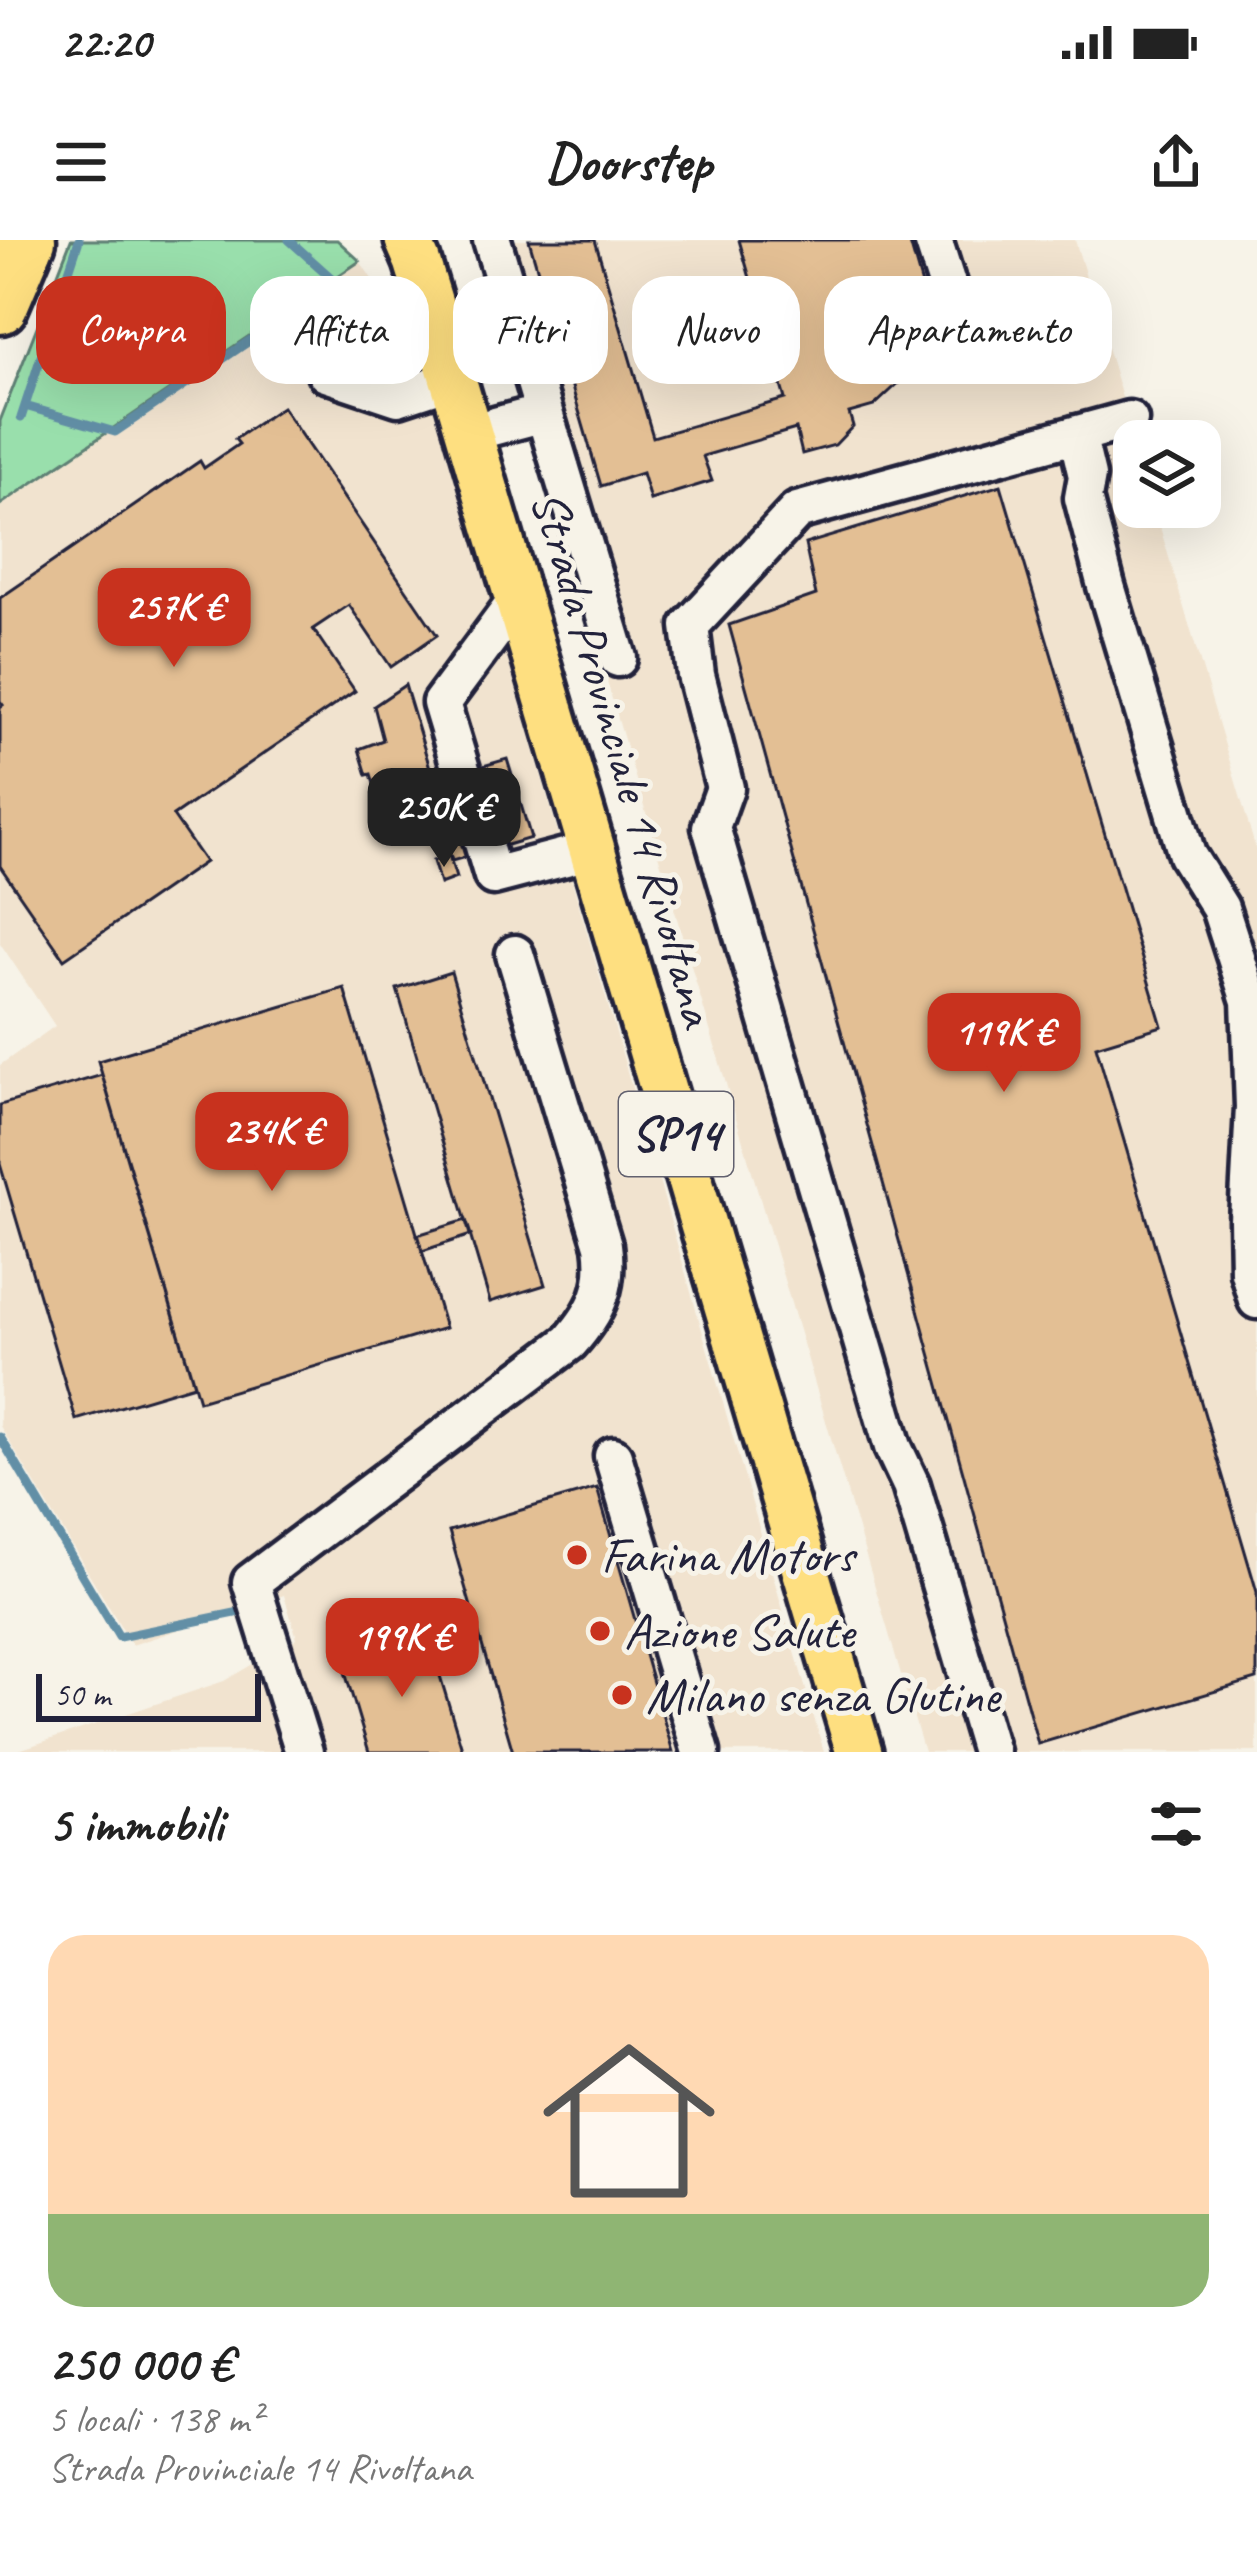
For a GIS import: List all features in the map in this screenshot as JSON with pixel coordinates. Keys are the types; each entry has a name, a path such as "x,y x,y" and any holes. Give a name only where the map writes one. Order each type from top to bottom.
{"highway":[{"path":"0,306 28,240"}],"main road":[{"name":"Strada Provinciale 14 Rivoltana","path":"374,240 398,269 448,364"},
{"name":"Strada Provinciale 14 Rivoltana","path":"408,240 859,1752"}],"lane":[{"path":"492,240 618,658"},
{"path":"934,240 945,276"},
{"path":"429,377 448,364"},
{"path":"359,384 398,397 418,384"},
{"path":"469,434 544,413"},
{"path":"990,1752 911,1485 893,1448 711,827 725,788 696,675 690,626 797,511 1113,424"},
{"path":"1077,434 1087,476 1083,498 1187,855 1220,908 1250,1001 1254,1107 1249,1272 1257,1300"},
{"path":"518,599 441,703 493,876 592,850"},
{"path":"304,1752 251,1582 570,1342 597,1304 606,1278 603,1245 515,954"},
{"path":"613,1456 701,1752"}],"shaded area":[{"path":"476,240 1075,240 1086,276 824,276 824,384 1112,384 1112,364 1129,420 1113,420 1113,528 1160,528 1257,853 1257,1752 924,1752 519,384 608,384 608,276 487,276"},
{"path":"360,261 370,276 338,276"},
{"path":"250,336 250,384 428,384 824,1752 13,1752 224,1681 297,1638 284,1595 132,1645 0,1426 0,1065 55,1026 0,943 0,505 179,384 226,384 226,352"}],"green space":[{"path":"71,240 337,240 360,261 338,276 250,276 250,336 226,352 226,276 57,276"},
{"path":"36,329 36,384 179,384 0,505 0,421"}],"building":[{"path":"529,240 595,240 606,276 540,276"},
{"path":"739,240 909,240 919,276 824,276 824,384 898,384 874,406 849,413 853,426 835,445 802,454 796,429 703,456 712,481 650,500 642,473 601,486 571,384 608,384 608,284 632,366 632,384 637,384 653,437 785,399 781,384 800,384 800,276 749,276"},
{"path":"282,407 437,635 391,667 349,605 313,629 355,691 173,816 205,862 64,959 0,866 0,598 200,461 204,468 239,444 235,439"},
{"path":"1001,485 1162,1026 1096,1046 1257,1592 1257,1679 1038,1744 729,625 816,595 805,544"},
{"path":"405,685 440,801 384,817 359,749 383,740 374,706"},
{"path":"507,759 531,838 452,861 440,822 481,809 469,770"},
{"path":"449,855 456,878 440,884 433,861"},
{"path":"451,972 545,1285 490,1302 397,989"},
{"path":"344,988 445,1328 199,1401 98,1061"},
{"path":"102,1075 194,1385 76,1420 0,1164 0,1105"},
{"path":"466,1220 471,1235 422,1251 417,1235"},
{"path":"597,1488 673,1752 513,1752 449,1531"},
{"path":"428,1636 463,1752 369,1752 342,1662"}],"waterway":[{"path":"21,418 79,240"},
{"path":"25,406 115,432 336,282 289,240"},
{"path":"0,1437 119,1637 240,1612"}],"place":[{"name":"Farina Motors","path":"577,1555"},
{"name":"Azione Salute","path":"600,1631"},
{"name":"Milano senza Glutine","path":"622,1695"}]}
